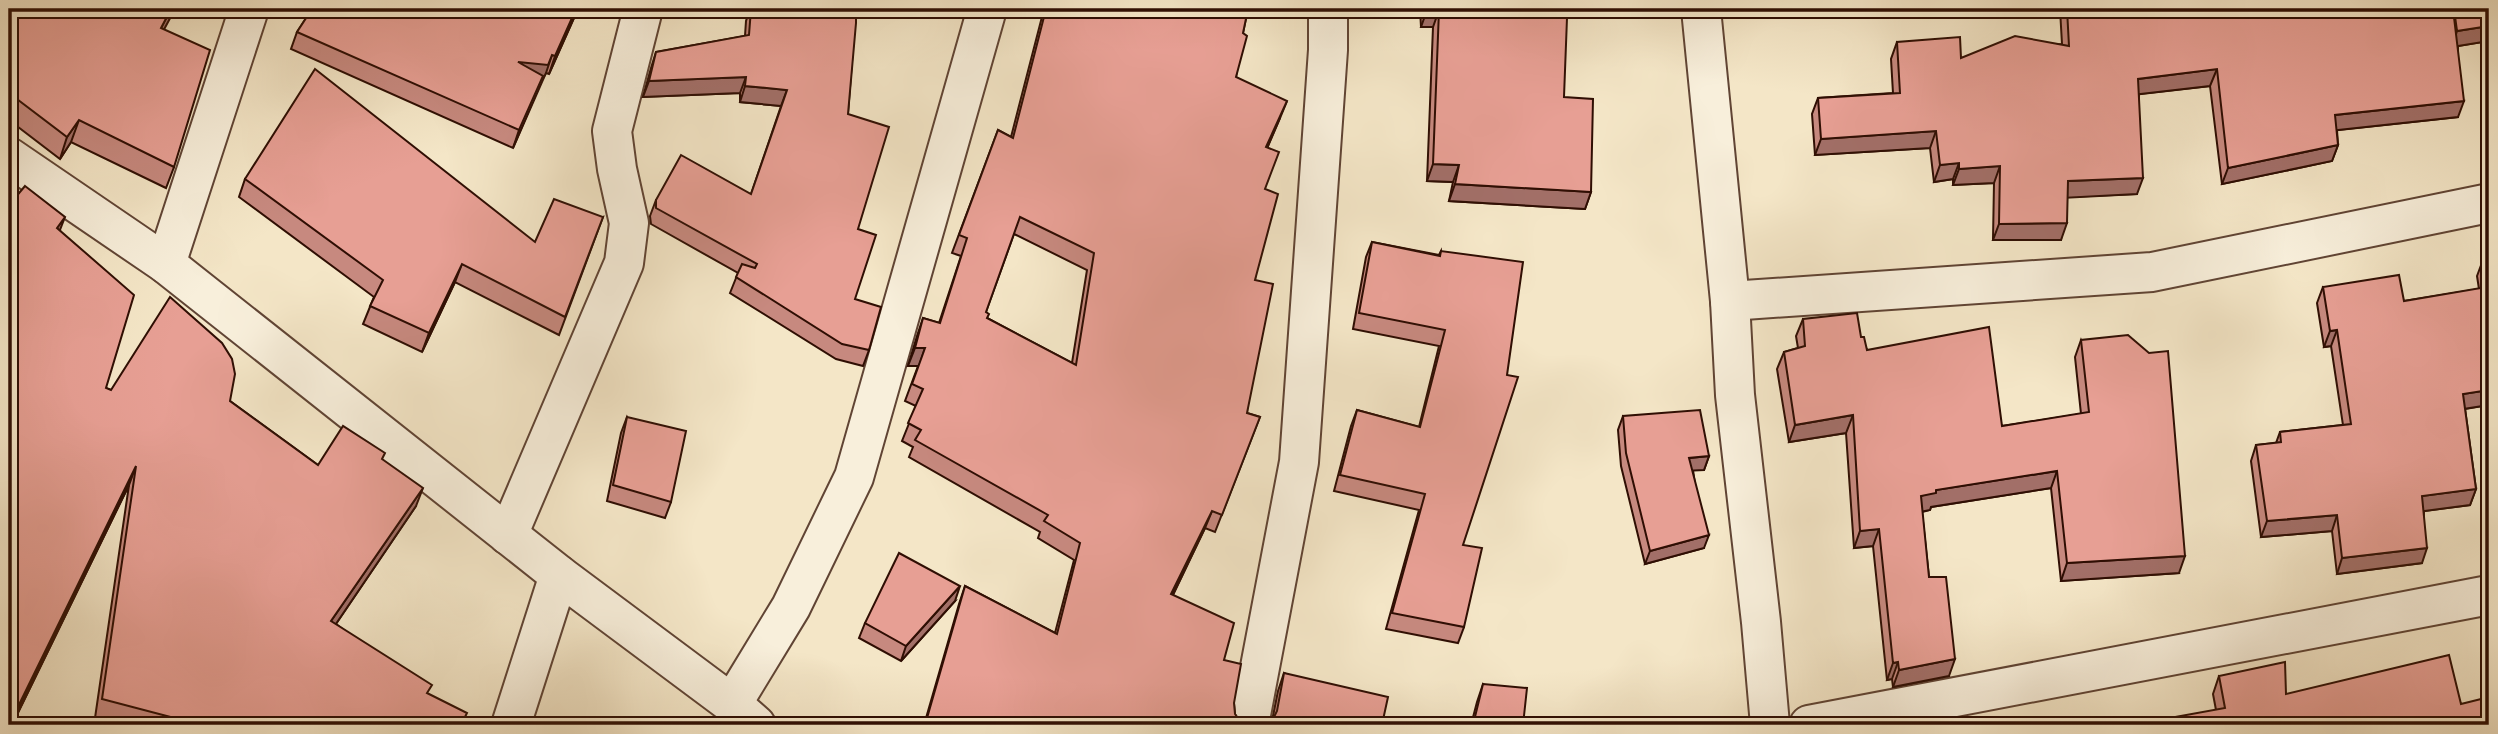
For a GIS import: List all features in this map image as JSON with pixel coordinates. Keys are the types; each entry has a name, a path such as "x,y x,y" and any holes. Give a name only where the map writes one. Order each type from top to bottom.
{"street":[{"path":"166,264 249,9"},
{"path":"508,535 624,263 629,223 612,131 643,9"},
{"path":"9,157 166,264 559,575 744,715 790,607 854,477 987,9"},
{"path":"1249,725 1299,462 1328,50 1328,9"},
{"path":"1701,9 1730,301 1735,394 1761,622 1769,725"},
{"path":"1730,301 2152,272 2489,202"},
{"path":"511,725 559,575"},
{"path":"1809,725 2489,595"}],"building":[{"path":"9,9 171,9 161,28 210,50 174,167 79,120 67,137 9,93"},
{"path":"312,9 576,9 555,56 552,55 548,65 518,62 543,76 519,130 297,32"},
{"path":"751,9 856,9 848,114 889,127 858,229 876,235 855,299 881,307 869,350 842,344 736,277 742,264 755,268 757,264 656,208 656,200 681,155 751,194 787,90 745,86 746,77 649,81 656,52 749,35"},
{"path":"1046,9 1248,9 1243,33 1247,36 1236,77 1287,101 1266,147 1279,152 1265,189 1278,194 1255,280 1273,284 1247,413 1260,417 1222,515 1212,511 1171,594 1234,623 1224,660 1241,664 1234,703 1235,714 1244,725 925,725 965,586 1057,634 1080,543 1044,521 1048,515 915,440 921,430 908,423 923,389 912,384 925,348 915,348 923,318 940,323 967,238 959,235 998,130 1013,138","holes":["1020,217 1094,253 1076,365 987,318 989,314 986,312"]},
{"path":"1427,9 1501,9 1501,18 1567,18 1564,97 1593,99 1591,192 1455,184 1459,165 1433,164 1439,10"},
{"path":"2067,9 2453,9 2464,101 2335,115 2338,145 2228,168 2217,69 2138,79 2143,178 2068,181 2067,223 1999,224 2000,166 1959,169 1959,163 1940,165 1936,131 1821,139 1818,98 1900,93 1897,42 1960,37 1961,58 2015,36 2069,46"},
{"path":"2454,9 2489,9 2489,26 2457,31"},
{"path":"315,69 535,242 554,199 603,217 565,317 462,264 429,333 370,306 383,280 245,179"},
{"path":"25,186 65,217 57,228 134,295 106,388 111,390 170,297 222,343 232,359 235,374 230,401 318,465 343,426 385,453 382,459 423,488 331,621 432,685 427,693 467,713 461,725 201,725 102,699 136,466 9,725 9,205"},
{"path":"1372,242 1440,256 1441,251 1523,262 1507,375 1518,377 1463,545 1482,548 1464,627 1392,613 1425,494 1340,475 1357,410 1420,427 1445,330 1359,313"},
{"path":"2489,259 2489,390 2463,394 2476,489 2422,496 2427,548 2342,558 2337,515 2267,521 2256,445 2281,442 2280,432 2351,424 2337,330 2330,331 2323,287 2399,275 2404,301 2487,287 2483,260"},
{"path":"1857,313 1861,337 1864,337 1867,350 1989,327 2002,426 2089,412 2081,340 2128,335 2149,353 2168,351 2185,556 2067,563 2057,471 1936,490 1936,493 1921,496 1929,577 1946,577 1955,659 1899,670 1898,662 1893,663 1879,529 1860,531 1853,415 1795,425 1784,352 1805,346 1803,319"},
{"path":"1700,410 1709,456 1689,458 1709,535 1650,551 1626,453 1623,416"},
{"path":"627,417 686,431 671,502 613,485"},
{"path":"899,553 960,586 906,646 865,623"},
{"path":"2449,655 2461,704 2489,697 2489,725 2131,725 2225,708 2219,676 2285,662 2286,694"},
{"path":"1284,673 1388,697 1383,720 1409,725 1266,725 1272,721 1277,711"},
{"path":"1483,684 1527,688 1523,725 1473,725"},
{"path":"1719,720 1720,725 1688,725"}]}
